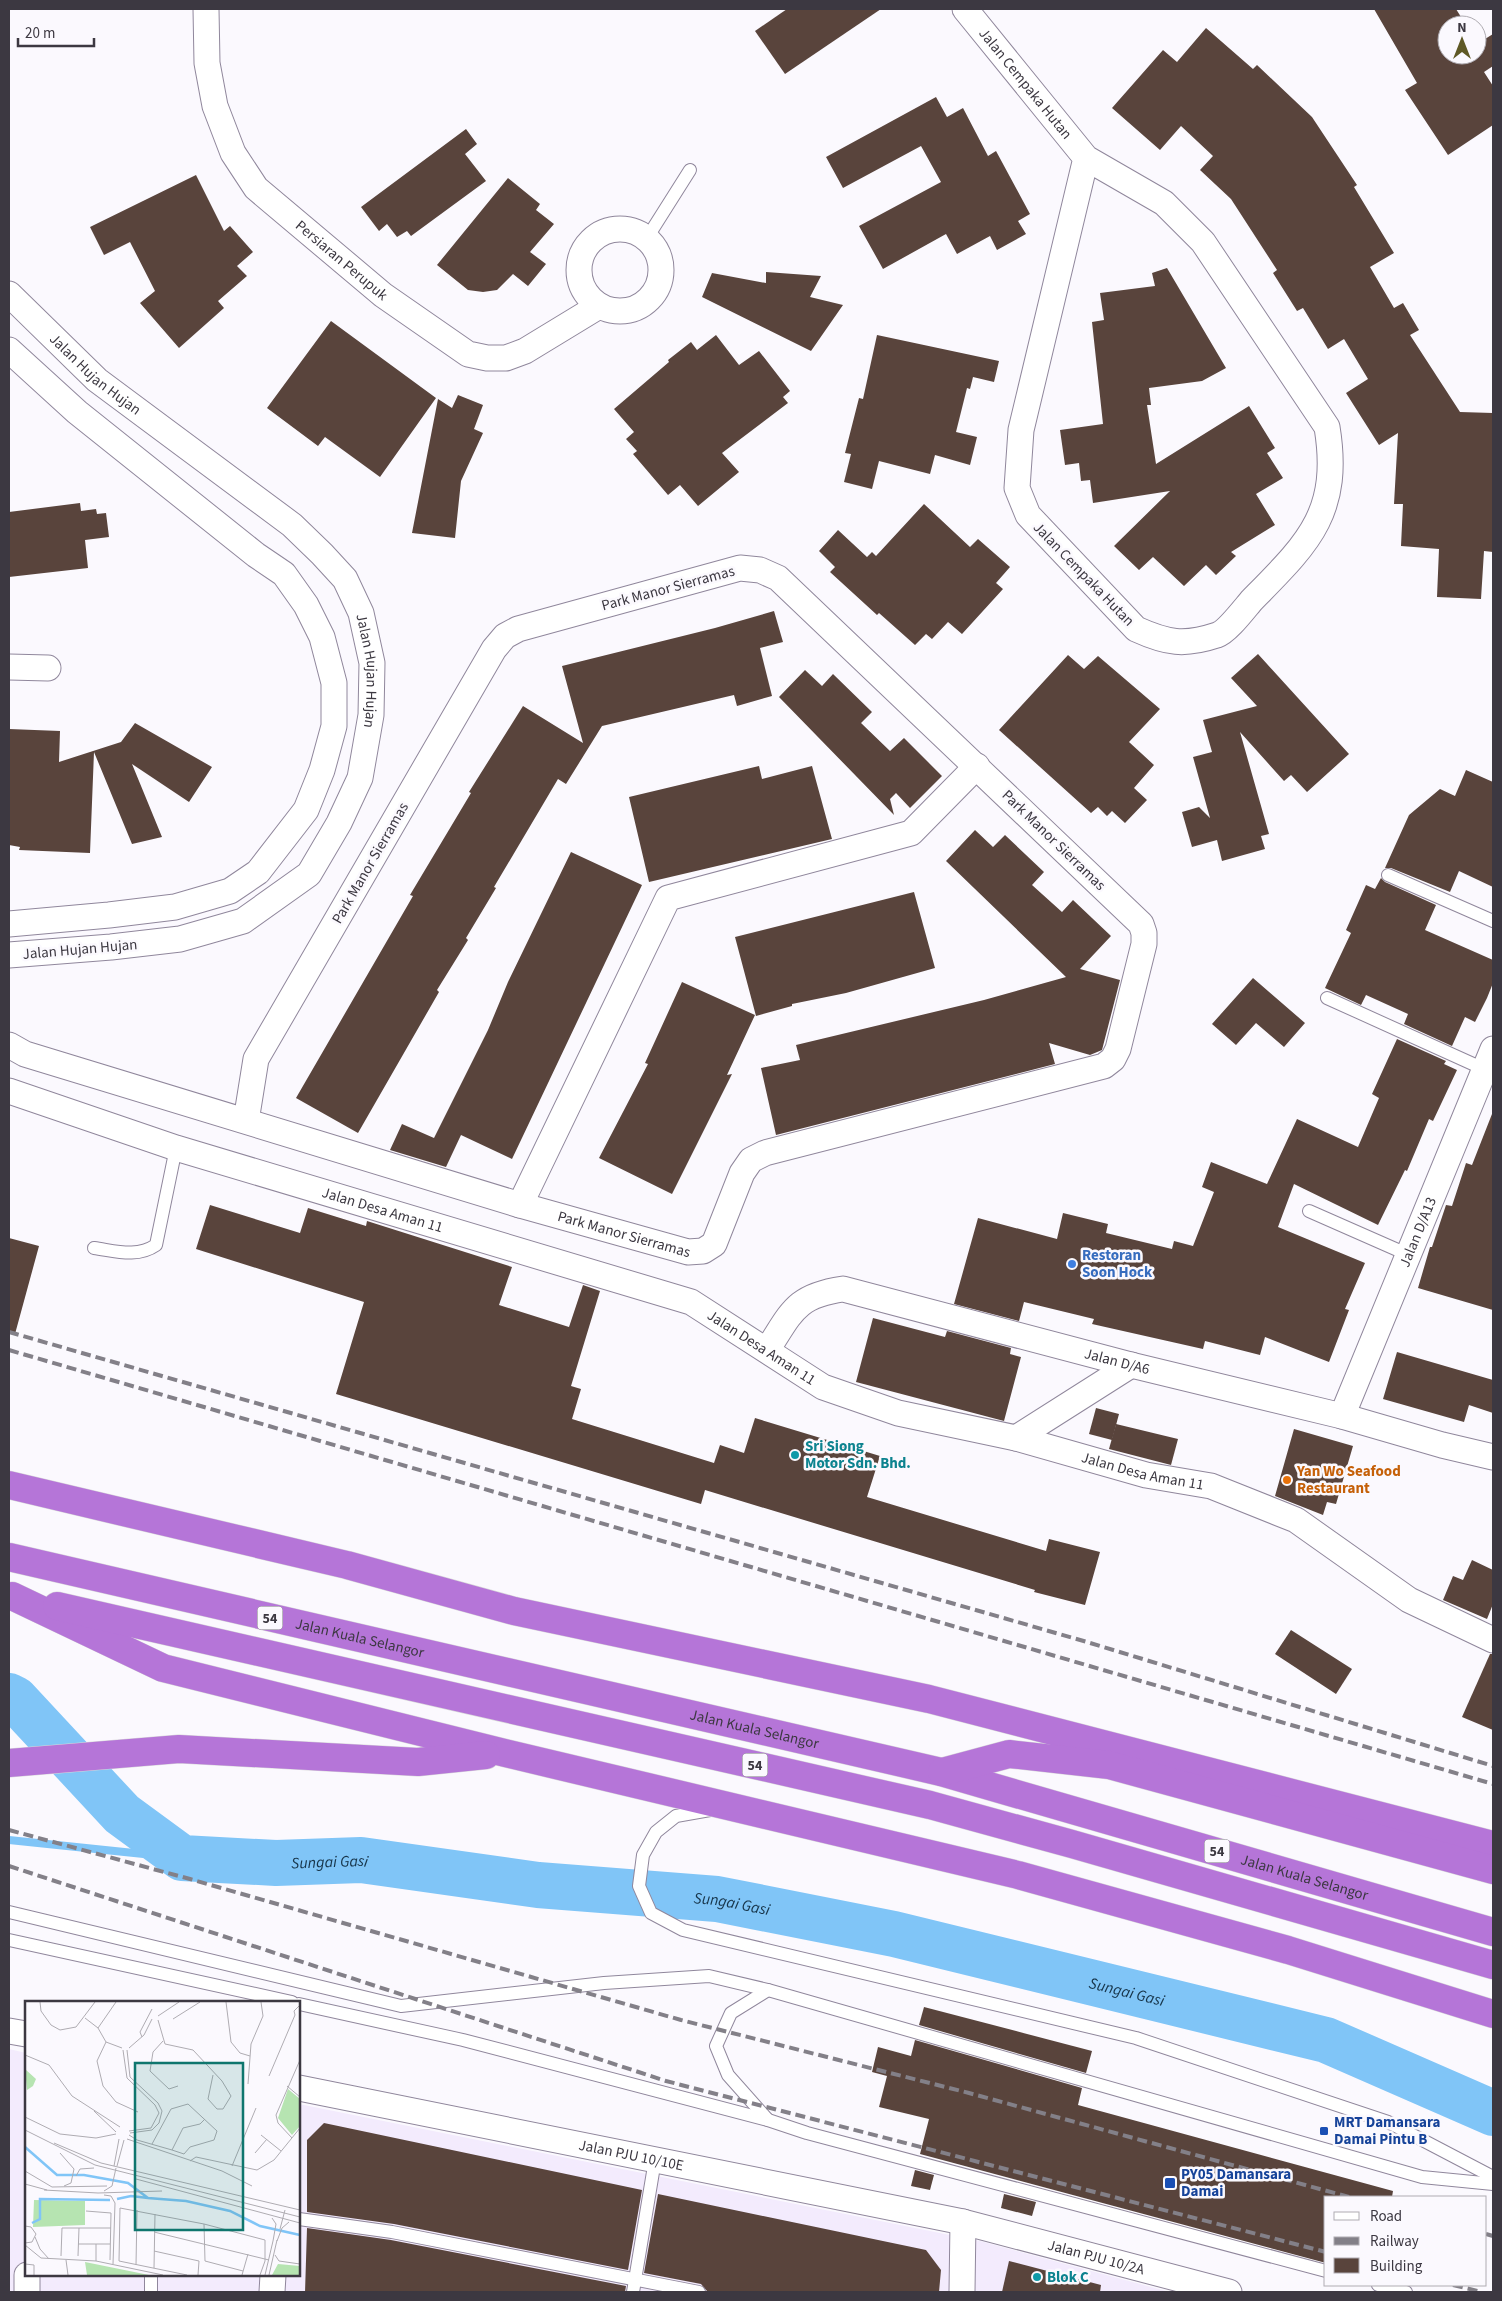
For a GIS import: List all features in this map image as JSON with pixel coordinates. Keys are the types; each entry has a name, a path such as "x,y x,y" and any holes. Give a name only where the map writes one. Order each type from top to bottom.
{"highway":[{"path":"9,1485 347,1565 514,1611 929,1699 1493,1845"},
{"name":"Jalan Kuala Selangor","path":"9,1557 940,1772 1493,1932"},
{"path":"10,1595 163,1668 504,1753 1018,1875 1288,1950 1493,2014"},
{"name":"54","path":"10,1595 223,1642 930,1805 1493,1965"},
{"path":"9,1763 179,1749 418,1762 504,1753"},
{"path":"940,1772 1009,1754 1109,1765 1493,1870"}],"street":[{"name":"Persiaran Perupuk","path":"206,9 209,71 216,106 233,153 256,188 383,295 468,354 487,358 506,358 525,351 598,306"},
{"name":"Jalan Cempaka Hutan","path":"965,9 1086,158 1164,203 1202,242 1327,427 1331,453 1328,490 1319,519 1299,552 1220,634 1180,643 1160,640 1136,629 1028,515 1017,488 1021,430 1086,158"},
{"path":"610,230 629,230 647,238 658,252 662,269 659,286 648,301 633,310 615,311 598,306 584,292 579,274 582,255 587,247 593,239 610,230"},
{"name":"Jalan Hujan Hujan","path":"9,294 97,380 292,525 322,554 345,579 361,612 372,664 371,715 360,778 340,823 309,874 243,921 180,939 111,947 9,955"},
{"name":"Jalan Hujan Hujan","path":"9,350 78,412 256,555 284,574 306,605 322,637 334,683 334,726 322,770 306,810 258,872 230,891 175,907 9,924"},
{"name":"Park Manor Sierramas","path":"9,1045 25,1054 520,1205 688,1252 704,1251 714,1244 742,1173 751,1160 758,1156 1104,1066 1113,1059 1118,1049 1144,944 1144,933 1141,924 778,578 760,570 740,568 518,629 504,636 494,649 256,1059 246,1121"},
{"path":"9,667 48,668"},
{"path":"520,1205 668,898 911,833 976,766"},
{"name":"Jalan D/A13","path":"1342,1416 1489,1059"},
{"name":"Jalan Desa Aman 11","path":"9,1091 176,1148 691,1302 823,1386 898,1414 1016,1438 1146,1474 1211,1486 1296,1520 1409,1600 1493,1640"},
{"name":"Jalan D/A6","path":"767,1350 791,1314 804,1300 823,1292 843,1289 1131,1365 1342,1416 1442,1445 1493,1457"},
{"path":"1016,1438 1131,1365"},
{"path":"9,2031 25,2034"},
{"name":"Jalan PJU 10/10E","path":"300,2088 962,2222"},
{"path":"962,2222 962,2292"},
{"name":"Jalan PJU 10/2A","path":"962,2222 1229,2292"},
{"path":"27,2276 27,2292"},
{"path":"272,2292 273,2276"}],"lane":[{"path":"647,238 690,170"},
{"path":"1388,875 1493,922"},
{"path":"1327,998 1489,1059"},
{"path":"94,1248 134,1254 146,1252 156,1245 176,1148"},
{"path":"1309,1211 1409,1255"},
{"path":"732,1808 698,1811 676,1816 656,1832 643,1855 639,1886 651,1913 683,1930 1136,2038 1388,2122 1493,2177"},
{"path":"9,1912 401,2006 604,1983 709,1976 768,1990 1422,2177 1493,2184"},
{"path":"9,1940 287,2001"},
{"path":"768,1990 731,2013 716,2046 728,2075 768,2120"},
{"path":"300,2004 463,2040 768,2120 816,2135 1324,2270"},
{"path":"633,2292 655,2160"},
{"path":"300,2219 392,2232 698,2292"},
{"path":"151,2292 152,2276"},
{"path":"1382,2286 1406,2292"}],"shaded area":[{"path":"9,2049 25,2053 25,2276 300,2276 300,2104 980,2241 1170,2292 9,2292"}],"building":[{"path":"787,9 881,9 785,74 755,31"},
{"path":"1374,9 1456,9 1460,15 1437,15 1437,65 1487,65 1487,38 1493,34 1493,66 1484,72 1493,86 1493,125 1448,155 1405,90 1417,83"},
{"path":"1206,28 1253,69 1257,65 1312,117 1357,185 1354,187 1394,253 1370,267 1394,308 1403,303 1419,330 1410,335 1460,412 1493,413 1493,552 1484,551 1481,599 1437,597 1439,549 1401,546 1403,504 1394,504 1398,433 1379,445 1346,393 1368,379 1344,339 1328,349 1303,308 1297,311 1273,273 1277,270 1231,199 1200,170 1213,156 1181,126 1160,150 1112,108 1163,50 1177,62"},
{"path":"936,97 947,117 963,108 988,156 996,151 1030,214 1018,221 1026,234 997,250 990,236 957,254 946,234 883,269 859,226 941,182 921,146 843,188 826,157"},
{"path":"466,129 477,144 465,154 486,181 411,236 407,231 397,237 387,224 379,231 361,207"},
{"path":"196,175 224,231 230,226 253,252 237,266 247,276 218,301 224,308 179,348 140,303 155,291 130,242 104,255 90,227"},
{"path":"508,178 540,204 536,210 554,224 530,252 546,264 528,286 513,274 497,290 483,292 468,290 437,265"},
{"path":"1167,268 1226,368 1202,381 1149,388 1151,405 1147,405 1156,464 1249,406 1275,448 1267,453 1283,478 1256,494 1275,525 1231,552 1236,556 1216,575 1206,565 1184,586 1153,557 1139,570 1114,546 1170,491 1093,503 1090,480 1081,481 1079,463 1065,465 1060,430 1103,424 1092,322 1104,320 1100,293 1155,286 1152,273"},
{"path":"766,272 821,276 810,297 843,305 811,351 702,297 712,273 766,283"},
{"path":"331,321 436,398 380,477 325,437 318,446 267,408"},
{"path":"716,335 739,365 759,351 790,391 783,397 788,403 722,453 739,472 698,506 680,485 668,495 633,454 637,451 626,439 634,432 614,409 669,362 668,360 691,342 697,350"},
{"path":"877,335 999,361 994,382 973,377 970,389 967,388 956,432 977,437 970,465 935,455 930,474 879,461 872,489 844,482 851,454 845,453 859,398 863,399"},
{"path":"458,395 483,405 474,429 483,433 461,481 455,538 412,533 438,399 452,408"},
{"path":"80,503 81,511 96,509 97,514 106,513 109,537 85,540 88,568 9,577 9,512"},
{"path":"924,504 970,547 978,539 1010,567 996,583 1003,589 962,634 948,622 932,639 926,634 915,645 879,613 877,615 830,572 835,567 819,551 838,530 867,557 872,552 876,556"},
{"path":"774,611 783,642 760,648 772,696 737,706 734,695 602,726 566,784 558,779 494,887 496,888 466,938 468,940 437,990 439,992 358,1133 296,1098 413,896 410,895 471,793 469,792 523,706 583,743 562,666 715,628"},
{"path":"1258,654 1349,754 1307,792 1291,775 1284,781 1240,732 1269,834 1261,836 1265,849 1222,861 1217,840 1192,847 1182,812 1199,807 1210,818 1193,757 1212,752 1203,720 1257,706 1231,678"},
{"path":"1068,655 1084,669 1098,656 1160,709 1129,742 1154,765 1134,788 1147,800 1125,823 1112,811 1107,816 1098,807 1091,813 999,730"},
{"path":"805,670 822,686 833,674 872,712 861,723 890,751 904,738 942,776 910,808 896,793 890,799 894,815 779,697"},
{"path":"135,723 212,767 189,802 132,764 162,837 132,844 94,752 90,853 19,850 20,847 9,845 9,729 60,731 59,762 121,742"},
{"path":"759,766 762,779 812,766 832,839 649,882 629,797"},
{"path":"1466,770 1493,782 1493,887 1459,871 1450,892 1391,868 1385,868 1409,815 1440,789 1455,796"},
{"path":"975,830 993,847 1005,835 1044,872 1032,885 1062,912 1073,900 1111,936 1080,969 1120,980 1102,1050 1090,1055 1049,1043 1055,1064 776,1135 761,1068 800,1060 796,1045 984,1000 1066,977 946,861"},
{"path":"571,852 642,885 512,1159 461,1135 446,1167 390,1150 402,1124 434,1138 488,1030 508,982"},
{"path":"1381,878 1385,882 1436,905 1425,930 1493,960 1493,983 1487,998 1475,1022 1465,1017 1452,1046 1404,1024 1408,1014 1366,995 1361,1005 1325,988 1351,933 1346,930 1366,885 1375,889"},
{"path":"914,892 935,968 846,993 792,1004 792,1006 756,1016 735,937"},
{"path":"1253,978 1305,1023 1284,1047 1256,1023 1236,1045 1212,1024"},
{"path":"682,982 755,1015 727,1075 732,1074 672,1194 599,1158 648,1064 645,1063"},
{"path":"1397,1039 1446,1061 1444,1064 1457,1070 1433,1121 1429,1119 1407,1171 1405,1170 1378,1225 1294,1184 1278,1227 1365,1263 1345,1309 1349,1310 1329,1362 1265,1337 1260,1355 1205,1341 1203,1349 1092,1324 1094,1319 1024,1302 1019,1321 954,1304 978,1218 1057,1239 1063,1213 1108,1224 1106,1233 1172,1249 1174,1241 1193,1246 1214,1192 1202,1187 1211,1162 1267,1184 1297,1119 1358,1147 1379,1098 1372,1094"},
{"path":"1492,1114 1493,1310 1418,1288 1430,1247 1432,1247 1446,1205 1452,1206 1466,1163 1472,1165"},
{"path":"210,1205 300,1233 308,1208 366,1226 367,1221 512,1267 499,1305 569,1327 583,1285 600,1291 571,1386 581,1389 572,1419 714,1463 720,1445 744,1453 755,1418 880,1456 867,1497 1046,1551 1049,1539 1100,1552 1085,1605 1034,1592 1035,1590 705,1490 701,1504 336,1394 364,1302 196,1249"},
{"path":"9,1238 39,1246 15,1334 9,1333"},
{"path":"873,1318 945,1337 947,1331 1011,1348 1010,1354 1021,1357 1004,1421 856,1382"},
{"path":"1397,1352 1493,1380 1493,1413 1469,1405 1464,1422 1383,1399"},
{"path":"1096,1408 1119,1414 1112,1440 1089,1434"},
{"path":"1116,1424 1178,1439 1171,1465 1109,1449"},
{"path":"1294,1429 1353,1446 1336,1504 1327,1502 1323,1515 1275,1496"},
{"path":"1472,1560 1493,1570 1493,1604 1487,1619 1443,1600 1453,1576 1463,1580"},
{"path":"1291,1630 1352,1669 1336,1694 1275,1654"},
{"path":"1490,1654 1493,1654 1493,1730 1462,1717"},
{"path":"924,2007 1092,2051 1086,2073 919,2025"},
{"name":"PY05 Damansara Damai","path":"915,2040 1082,2088 1078,2105 1393,2191 1392,2196 1324,2196 1324,2262 920,2154 929,2119 879,2107 887,2076 872,2072 878,2047 911,2056"},
{"path":"324,2123 642,2190 628,2270 394,2224 307,2212 307,2140"},
{"path":"915,2170 934,2175 930,2190 911,2186"},
{"path":"658,2194 926,2250 941,2270 939,2292 714,2292 707,2291 701,2284 644,2273"},
{"path":"1004,2194 1036,2202 1032,2216 1001,2208"},
{"path":"307,2228 391,2240 626,2286 625,2292 305,2292"},
{"name":"Blok C","path":"1009,2261 1101,2285 1100,2292 1002,2292"}],"waterway":[{"name":"Sungai Gasi","path":"9,1696 15,1699 122,1814 182,1858 276,1863 361,1860 538,1885 717,1899 894,1934 1326,2040 1493,2113"},
{"path":"9,1840 182,1858"}],"railway":[{"path":"9,1332 1087,1642 1493,1766"},
{"path":"9,1350 1493,1784"},
{"path":"9,1830 190,1879 681,2020 969,2093 1345,2196"},
{"path":"9,1866 666,2081 1324,2251"},
{"path":"1487,2234 1493,2236"},
{"path":"1457,2286 1482,2292"}],"place":[{"name":"Restoran Soon Hock","path":"1072,1264"},
{"name":"Sri Siong Motor Sdn. Bhd.","path":"795,1455"},
{"name":"Yan Wo Seafood Restaurant","path":"1287,1480"},
{"name":"MRT Damansara Damai Pintu B","path":"1324,2131"},
{"name":"PY05 Damansara Damai","path":"1170,2183"},
{"name":"Blok C","path":"1037,2277"}]}
